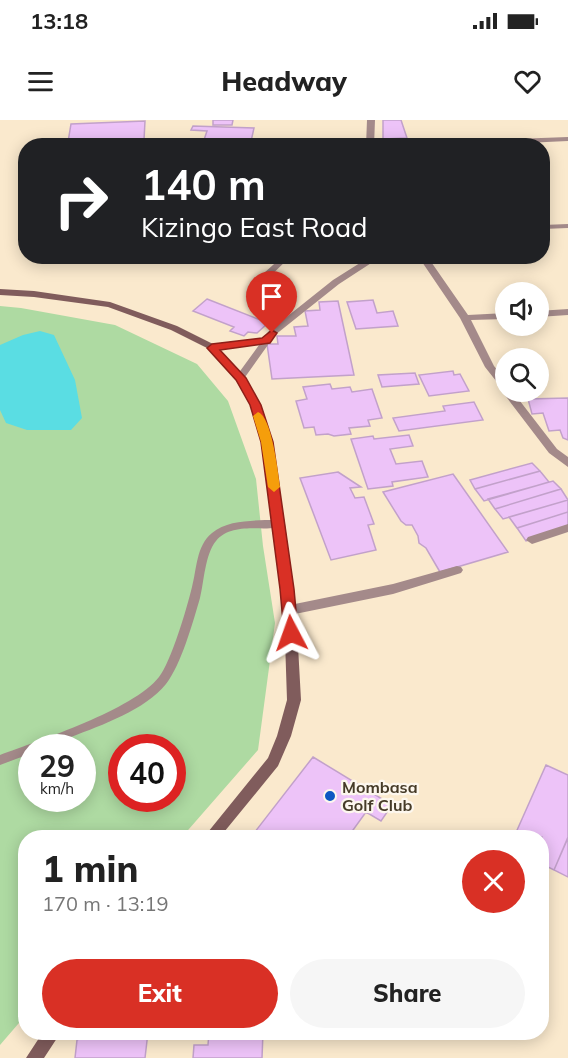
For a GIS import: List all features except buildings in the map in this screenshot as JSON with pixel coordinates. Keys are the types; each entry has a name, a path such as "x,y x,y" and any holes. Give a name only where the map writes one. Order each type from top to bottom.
{"street":[{"path":"370,138 371,120"},
{"path":"550,140 568,139"},
{"path":"550,227 568,226"},
{"path":"240,378 272,333 336,282 365,264"},
{"path":"428,264 465,318 495,374"},
{"path":"0,292 34,294 110,305 174,328 212,348 240,378 255,405 267,442 279,524 290,610 294,700 284,736 273,762 217,830"},
{"path":"549,313 568,312"},
{"path":"465,318 495,317"},
{"path":"212,348 266,341"},
{"path":"516,402 553,451 568,463"},
{"path":"532,540 568,528"},
{"path":"290,610 393,589 457,570"},
{"path":"34,1058 47,1040"}],"lane":[{"path":"256,285 279,264"},
{"path":"64,734 116,713 155,688 164,678 198,586 209,541 221,531 248,525 279,524"},
{"path":"0,760 18,753"}],"green space":[{"path":"0,306 115,325 197,364 228,401 256,479 263,546 275,623 258,750 188,830 18,830 18,1024 0,1045"}],"water":[{"path":"40,331 54,335 75,380 82,418 71,430 27,430 6,423 0,410 0,345 23,335"}],"slow traffic":[{"path":"258,416 267,442 274,487"}],"place":[{"name":"Mombasa Golf Club","path":"330,796"}],"route":[{"path":"272,333 266,341 212,348 240,378 255,405 267,442 290,610 291,633"}]}
